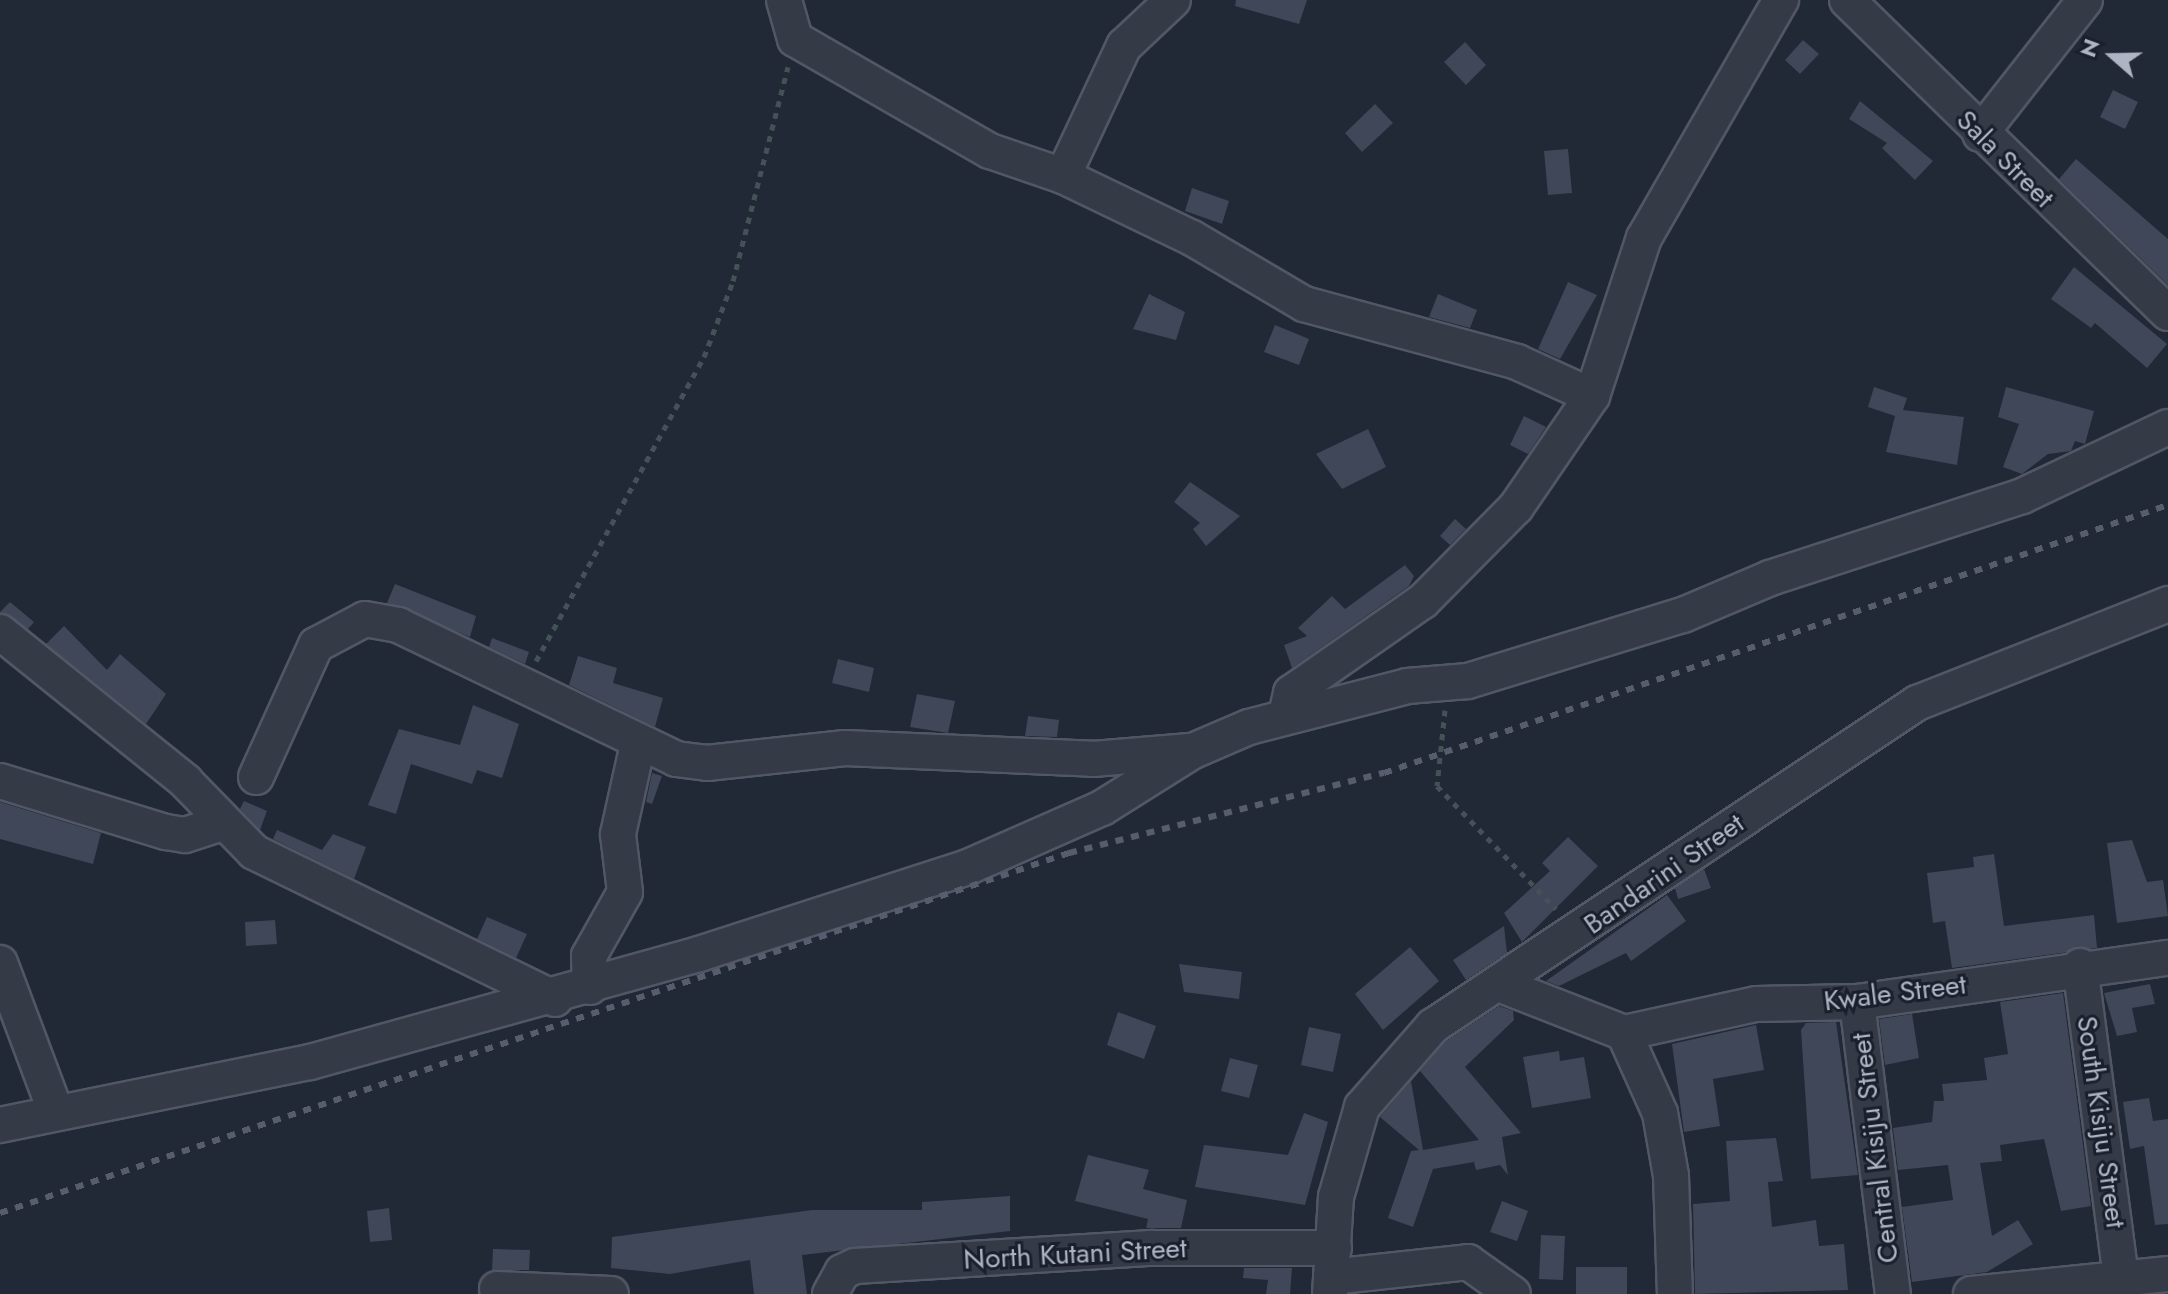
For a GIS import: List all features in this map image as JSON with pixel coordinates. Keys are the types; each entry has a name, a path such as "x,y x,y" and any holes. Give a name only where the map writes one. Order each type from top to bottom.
{"street":[{"path":"784,0 795,39 990,151 1063,176 1192,238 1304,304 1517,362 1592,396"},
{"path":"1063,176 1124,46 1173,0"},
{"path":"1286,715 1291,693 1423,601 1516,507 1592,396 1644,238 1781,0"},
{"name":"Sala Street","path":"1847,0 1980,134 2168,313"},
{"path":"1980,134 2085,0"},
{"path":"0,1125 310,1062 555,999 968,867 1102,808 1193,751 1286,715 1523,666 1870,543 1963,518 2168,427"},
{"name":"Bandarini Street","path":"1332,1273 1338,1184 1362,1107 1433,1026 1576,935 1917,703 2168,604"},
{"path":"256,777 316,645 365,619 398,625 525,684 638,744 707,763 845,748 1080,759 1193,751"},
{"path":"0,632 185,781 221,823 280,869 555,999"},
{"path":"590,987 589,956 625,892 618,834 638,744"},
{"path":"0,781 166,832 185,835 221,823"},
{"name":"Kwale Street","path":"1624,1033 1756,1004 1857,1002 2080,966 2168,958"},
{"path":"0,963 56,1113"},
{"name":"South Kisiju Street","path":"2080,966 2121,1278"},
{"path":"1501,985 1624,1033 1660,1113 1671,1176 1675,1294"},
{"name":"Central Kisiju Street","path":"1857,1002 1893,1294"},
{"name":"North Kutani Street","path":"830,1294 855,1266 1166,1247 1332,1273 1468,1262 1513,1294"},
{"path":"1991,1293 2168,1274"},
{"path":"497,1289 611,1294"}],"path":[{"path":"525,684 704,357 733,281 795,39"},
{"path":"1442,683 1437,786 1525,871 1576,935"}],"building":[{"path":"1236,0 1307,0 1299,24 1235,6"},
{"path":"1803,40 1819,54 1800,74 1785,60"},
{"path":"1465,42 1486,65 1466,85 1444,62"},
{"path":"2113,90 2138,102 2125,129 2100,117"},
{"path":"1860,101 1933,161 1915,180 1882,148 1887,143 1849,119"},
{"path":"1375,104 1393,123 1362,152 1345,133"},
{"path":"1568,149 1572,193 1548,195 1544,151"},
{"path":"2076,159 2168,239 2168,285 2059,179"},
{"path":"1192,188 1229,201 1222,224 1185,211"},
{"path":"2074,267 2167,344 2147,368 2095,323 2091,328 2051,299"},
{"path":"1568,282 1597,295 1560,359 1538,349"},
{"path":"1149,294 1185,312 1176,340 1133,329"},
{"path":"1438,294 1477,310 1470,328 1429,317"},
{"path":"1275,325 1309,339 1299,365 1264,352"},
{"path":"1874,387 1907,398 1903,410 1964,417 1957,465 1886,452 1895,416 1868,407"},
{"path":"2006,387 2094,411 2085,444 2075,441 2071,451 2048,454 2022,474 2003,467 2019,424 1998,417"},
{"path":"1524,416 1546,427 1528,454 1510,445"},
{"path":"1368,429 1386,467 1342,489 1316,454"},
{"path":"1190,482 1240,516 1206,546 1193,529 1200,523 1174,502"},
{"path":"1455,519 1466,529 1450,545 1440,536"},
{"path":"1405,565 1414,576 1409,586 1292,668 1284,645 1307,636 1298,628 1332,596 1345,609"},
{"path":"395,584 476,616 470,637 387,603"},
{"path":"10,602 34,622 28,629 0,612"},
{"path":"64,626 107,670 120,654 166,694 146,724 46,644"},
{"path":"492,638 529,652 525,664 489,647"},
{"path":"578,656 617,668 613,683 663,698 655,727 569,685"},
{"path":"838,659 874,668 869,692 832,683"},
{"path":"917,694 955,701 948,733 910,727"},
{"path":"473,705 519,724 502,778 477,770 472,784 411,764 396,814 368,805 399,729 460,745"},
{"path":"1028,716 1059,720 1057,737 1025,736"},
{"path":"652,773 662,776 652,804 646,802"},
{"path":"244,801 267,811 260,830 240,809"},
{"path":"0,802 101,833 93,864 0,839"},
{"path":"277,830 322,850 333,834 366,847 354,879 273,839"},
{"path":"1568,837 1598,866 1522,942 1504,913 1550,871 1542,863"},
{"path":"2132,840 2147,882 2163,880 2168,916 2117,923 2107,843"},
{"path":"1994,854 2004,926 2094,915 2097,948 1952,968 1945,921 1933,923 1927,873 1974,867 1973,857"},
{"path":"1704,869 1711,888 1678,899 1675,888"},
{"path":"1667,895 1686,921 1631,961 1626,953 1559,986 1546,981"},
{"path":"487,917 527,934 516,958 477,939"},
{"path":"275,920 277,944 246,946 245,922"},
{"path":"1504,926 1507,953 1466,980 1453,960"},
{"path":"1410,947 1439,981 1383,1030 1355,994"},
{"path":"1179,964 1242,972 1239,999 1184,992"},
{"path":"2150,984 2155,1004 2132,1008 2137,1032 2117,1036 2104,993"},
{"path":"2063,993 2091,1206 2061,1211 2044,1139 2000,1145 2002,1161 1980,1163 1992,1236 2018,1220 2033,1244 1987,1272 1912,1282 1902,1207 1953,1200 1948,1165 1898,1170 1893,1128 1932,1122 1934,1101 1944,1101 1942,1084 1987,1080 1984,1058 2008,1054 2000,1002"},
{"path":"1499,1006 1513,1011 1514,1020 1465,1067 1521,1133 1502,1137 1508,1175 1500,1165 1476,1170 1474,1162 1433,1169 1413,1227 1388,1218 1411,1151 1419,1150 1380,1117 1411,1081 1423,1150 1479,1140 1420,1071 1446,1041"},
{"path":"1118,1012 1156,1026 1144,1059 1107,1045"},
{"path":"1912,1014 1919,1058 1885,1065 1879,1019"},
{"path":"1836,1022 1858,1175 1811,1179 1801,1030 1806,1023"},
{"path":"1756,1025 1764,1070 1713,1079 1720,1126 1684,1132 1672,1044"},
{"path":"1309,1027 1341,1034 1333,1072 1301,1065"},
{"path":"1559,1051 1560,1061 1584,1057 1591,1098 1532,1108 1523,1057"},
{"path":"1230,1058 1258,1065 1249,1098 1221,1091"},
{"path":"2149,1098 2153,1121 2168,1119 2168,1224 2155,1225 2144,1146 2130,1149 2123,1102"},
{"path":"1304,1113 1328,1122 1305,1205 1195,1187 1204,1145 1288,1155"},
{"path":"1776,1138 1783,1181 1768,1182 1772,1227 1816,1220 1819,1246 1844,1244 1848,1290 1695,1294 1693,1204 1730,1201 1726,1141"},
{"path":"1088,1155 1149,1170 1143,1189 1187,1200 1181,1228 1146,1228 1148,1219 1075,1201"},
{"path":"1010,1196 1010,1231 802,1255 807,1294 754,1294 750,1260 670,1274 611,1268 612,1237 812,1210 922,1210 922,1202"},
{"path":"1502,1201 1528,1211 1517,1241 1490,1232"},
{"path":"389,1208 392,1240 370,1242 367,1211"},
{"path":"1541,1235 1565,1236 1563,1280 1539,1279"},
{"path":"493,1249 530,1250 529,1270 492,1270"},
{"path":"1576,1267 1627,1267 1627,1294 1576,1294"},
{"path":"1244,1268 1292,1268 1290,1294 1266,1294 1268,1280 1243,1278"}],"railway":[{"path":"0,1213 1069,853 1384,773 2168,505"}]}
